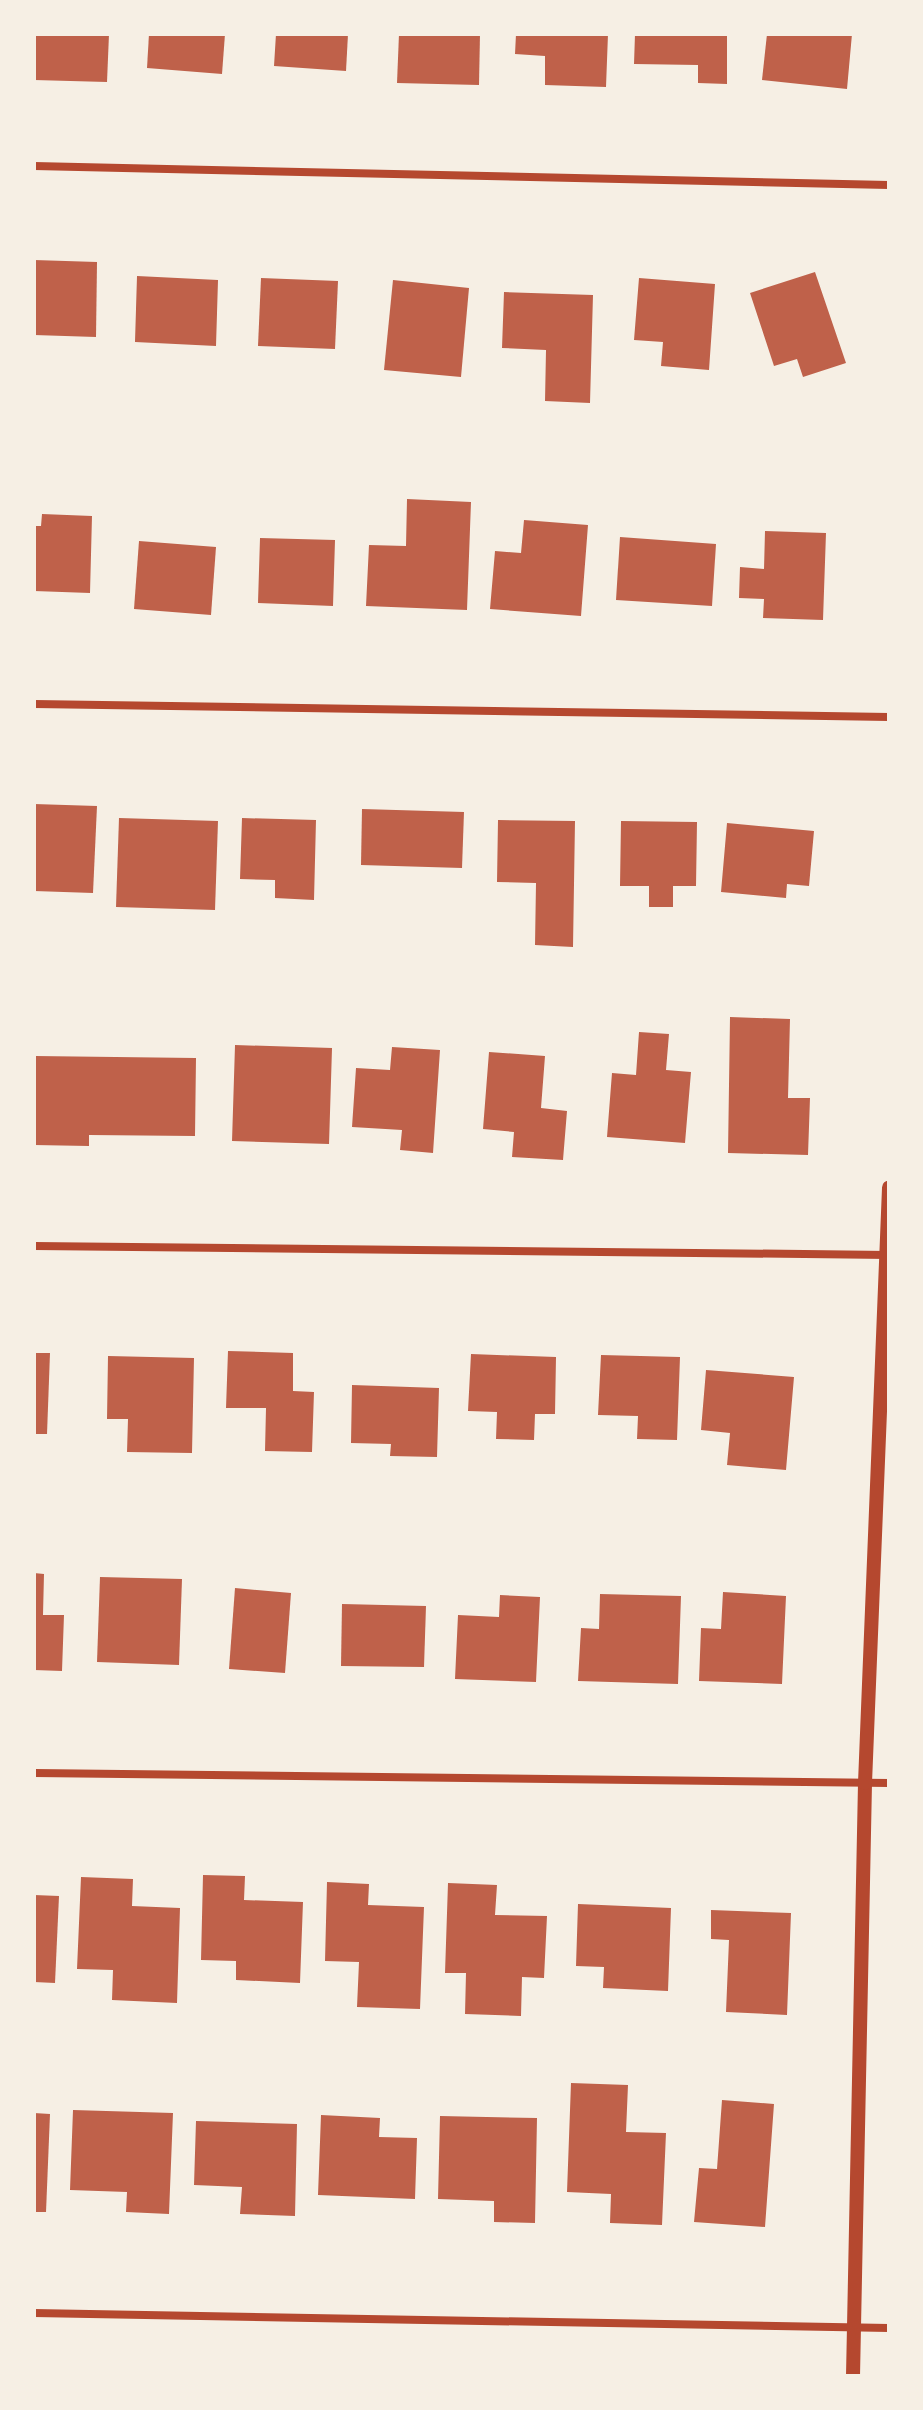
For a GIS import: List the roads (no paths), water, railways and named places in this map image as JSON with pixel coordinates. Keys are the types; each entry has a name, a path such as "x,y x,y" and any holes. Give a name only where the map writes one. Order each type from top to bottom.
{"street":[{"path":"34,166 889,185"},
{"path":"34,704 889,717"},
{"path":"853,2376 865,1783 889,1187"},
{"path":"34,1246 888,1255"},
{"path":"34,1773 889,1783"},
{"path":"34,2313 889,2328"}]}
